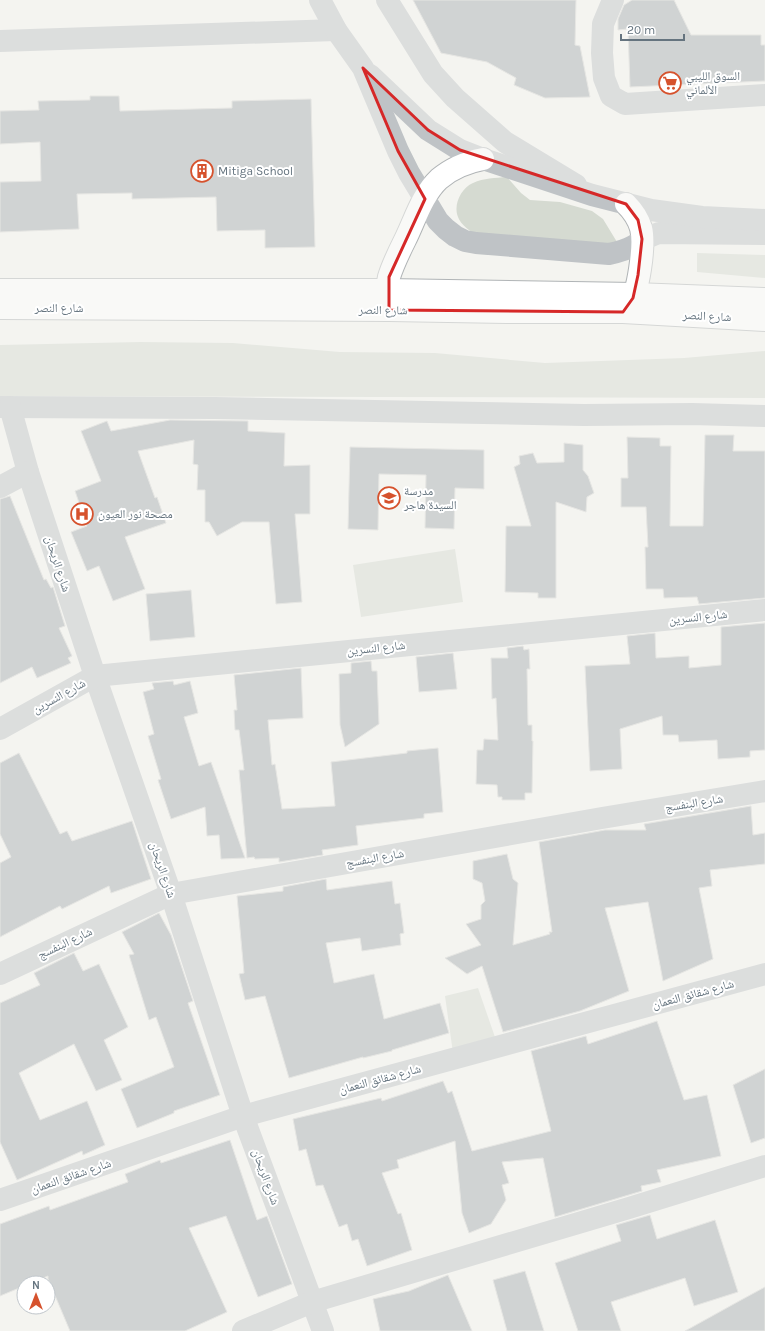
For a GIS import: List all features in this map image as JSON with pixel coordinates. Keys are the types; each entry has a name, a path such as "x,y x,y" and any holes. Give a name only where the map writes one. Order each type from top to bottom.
{"highway":[{"path":"388,300 389,277 393,265 431,188 449,172 471,162 483,159"},
{"path":"623,312 630,304 635,294 641,258 642,239 638,220 626,204"},
{"name":"شارع النصر","path":"0,290 388,300 765,320"},
{"name":"شارع النصر","path":"0,308 635,294 765,299"}],"street":[{"path":"320,0 336,30 363,68 428,130 460,150 592,195 626,204 676,214 702,217 765,220"},
{"path":"387,0 433,74 475,116 505,142 592,195"},
{"path":"613,0 602,24 604,78 611,96 625,104 765,95"},
{"path":"0,41 336,30"},
{"path":"363,68 398,151 409,173 438,221 455,236 465,241 609,254 633,246 642,239 654,234 667,232 765,234"},
{"path":"5,407 207,408 765,416"},
{"name":"شارع الريحان","path":"5,407 95,676 172,894 243,1116 323,1331"},
{"path":"0,486 28,472"},
{"name":"شارع النسرين","path":"0,728 95,676 765,610"},
{"name":"شارع البنفسج","path":"0,974 172,894 586,820 765,791"},
{"name":"شارع شقائق النعمان","path":"0,1200 243,1116 765,974"},
{"path":"243,1331 312,1302 765,1166"}],"highlighted area":[{"path":"363,68 428,130 460,150 626,204 638,220 642,239 638,275 633,298 623,312 389,310 389,277 425,199 398,151"}],"shaded area":[{"path":"507,177 521,193 530,200 560,202 592,211 603,219 617,242 604,245 478,236 466,228 459,220 457,202 459,197 469,185 477,181"},
{"path":"697,253 765,255 765,278 697,272"},
{"path":"140,342 233,343 340,352 435,353 545,363 684,358 765,351 765,398 0,396 0,345"},
{"path":"455,549 463,602 361,617 353,565"},
{"path":"478,988 496,1040 453,1053 445,996"}],"building":[{"path":"413,0 576,0 575,45 580,46 590,97 545,98 514,85 516,78 487,62 441,53"},
{"path":"632,0 674,0 691,35 761,35 761,45 765,45 765,81 630,87 628,29 618,30 618,19 624,5"},
{"name":"Mitiga School","path":"90,96 119,96 120,111 232,108 232,101 311,99 315,247 265,248 265,230 217,231 216,197 132,199 132,193 77,194 79,229 0,232 0,182 41,181 40,142 0,144 0,111 39,110 38,101 90,100"},
{"path":"170,420 248,421 248,431 285,433 284,466 310,465 310,514 295,514 302,602 276,604 269,522 242,522 217,536 209,522 205,522 205,490 197,490 198,465 193,464 194,440 138,451 166,523 125,537 145,589 113,601 99,566 87,571 71,532 87,526 75,491 101,481 81,431 107,421 111,431"},
{"path":"705,435 734,435 733,451 765,451 765,598 699,604 697,597 664,598 663,589 646,589 645,547 648,547 646,507 621,507 621,478 628,478 627,437 660,438 660,446 671,446 670,526 703,526"},
{"path":"564,443 583,445 583,470 588,476 594,493 587,497 586,512 556,502 556,598 538,598 538,593 505,592 506,526 531,526 514,467 520,464 519,456 533,453 537,463 564,462"},
{"path":"350,447 484,450 484,489 455,488 454,529 425,528 426,475 379,474 378,530 348,529"},
{"path":"10,496 44,580 46,579 51,588 53,587 65,626 59,628 72,656 68,658 71,663 37,678 32,667 0,683 0,499"},
{"path":"191,590 195,637 150,641 146,594"},
{"path":"765,623 765,750 750,751 750,757 718,759 717,740 679,742 678,735 663,735 662,716 620,729 622,769 590,771 585,666 630,664 627,636 655,633 656,658 689,656 689,668 721,665 721,627"},
{"path":"523,646 524,650 529,649 530,669 527,669 528,725 532,725 533,741 532,793 525,793 525,800 502,800 502,797 498,797 497,785 476,784 477,750 483,750 484,739 498,740 496,698 492,699 491,658 508,658 507,648"},
{"path":"453,653 457,689 419,692 416,657"},
{"path":"371,661 372,671 377,671 379,724 345,747 340,725 339,674 351,673 351,663"},
{"path":"301,668 303,718 268,720 272,765 275,764 282,809 335,806 331,762 438,748 443,812 424,814 424,818 356,826 358,845 322,850 323,855 279,862 279,858 247,858 239,770 244,770 239,730 235,730 234,710 237,710 234,675"},
{"path":"173,681 174,685 190,681 198,713 184,717 199,766 211,762 245,858 221,859 219,835 207,836 205,807 171,819 158,780 161,779 148,736 154,734 143,692 154,689 152,683"},
{"path":"19,753 60,834 67,831 72,841 132,821 151,879 111,893 109,886 62,909 60,906 0,937 0,863 11,857 0,834 0,763"},
{"path":"751,806 753,835 765,833 765,864 710,870 712,886 699,888 713,959 663,981 648,902 605,908 629,991 580,1011 503,1032 482,966 467,974 445,958 481,945 466,924 481,919 481,905 485,901 482,883 473,879 473,861 507,854 513,879 518,883 513,945 550,934 549,932 552,932 539,842 605,830 646,830 644,824"},
{"path":"326,879 327,890 392,881 395,904 400,903 404,933 400,934 401,945 362,951 360,938 326,943 334,983 374,974 384,1019 440,1003 449,1033 392,1051 363,1057 289,1078 265,996 245,1000 239,974 244,973 237,896 283,891 283,887"},
{"path":"159,913 171,935 193,1001 188,1003 220,1095 174,1111 174,1113 137,1128 121,1089 174,1067 156,1017 149,1020 129,955 134,954 122,932"},
{"path":"74,953 83,971 99,964 128,1027 104,1040 122,1080 96,1091 74,1044 19,1073 40,1120 87,1101 105,1145 83,1155 82,1151 17,1180 0,1142 0,1003 40,985 34,973"},
{"path":"657,1021 684,1100 707,1095 721,1156 657,1170 661,1182 641,1186 642,1191 555,1217 543,1158 502,1162 509,1183 502,1185 506,1200 491,1224 469,1233 462,1213 455,1141 397,1160 399,1168 382,1173 398,1214 401,1213 412,1250 367,1266 358,1239 352,1241 347,1224 339,1227 323,1185 316,1186 306,1149 299,1151 293,1119 381,1098 382,1101 443,1081 448,1093 452,1091 472,1151 551,1131 531,1051 586,1036 588,1044"},
{"path":"765,1069 765,1138 751,1143 733,1085"},
{"path":"230,1140 257,1220 267,1216 292,1284 258,1297 226,1216 189,1228 227,1312 185,1331 70,1331 56,1298 56,1275 16,1275 16,1289 0,1296 0,1224 49,1206 50,1210 128,1182 125,1174 160,1160 161,1163"},
{"path":"650,1215 657,1239 715,1220 738,1292 694,1306 685,1278 611,1302 621,1331 578,1331 555,1263 621,1241 616,1225"},
{"path":"525,1271 544,1331 507,1331 493,1280"},
{"path":"448,1275 472,1331 380,1331 373,1299 409,1291"},
{"path":"765,1287 765,1331 685,1331 741,1300"}],"place":[{"name":"السوق الليبي الألماني","path":"670,83"},
{"name":"Mitiga School","path":"202,171"},
{"name":"مدرسة السيدة هاجر","path":"389,498"},
{"name":"مصحة نور العيون","path":"82,514"}]}
